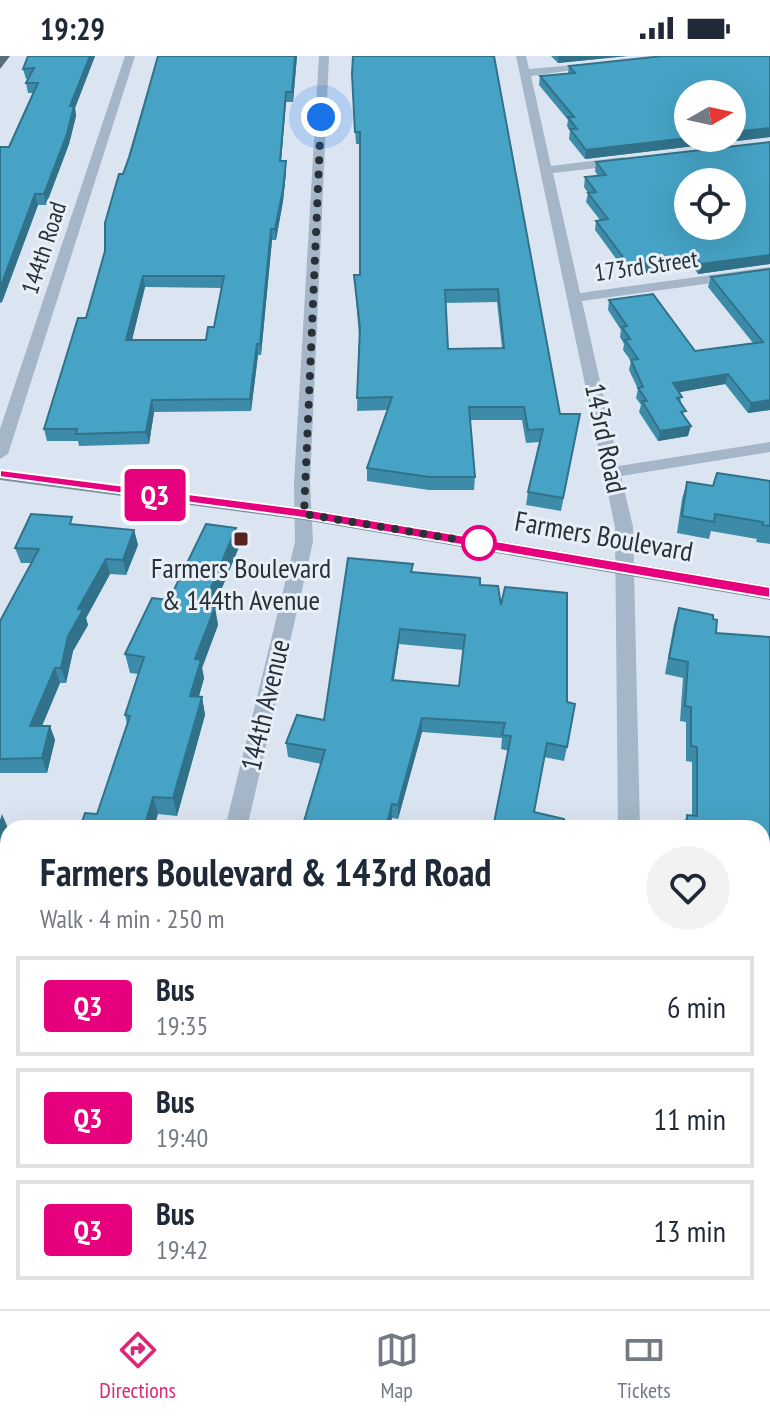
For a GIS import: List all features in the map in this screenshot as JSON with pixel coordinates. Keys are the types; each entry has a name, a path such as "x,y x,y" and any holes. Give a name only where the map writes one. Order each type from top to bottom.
{"main road":[{"path":"0,66 5,56"},
{"name":"Farmers Boulevard","path":"0,475 304,514 770,593"}],"street":[{"name":"144th Road","path":"0,454 130,56"},
{"name":"144th Avenue","path":"238,820 304,542 324,56"},
{"path":"523,64 614,64"},
{"name":"143rd Road","path":"523,64 615,472 624,527 629,820"},
{"path":"546,170 644,159"},
{"name":"173rd Street","path":"576,298 770,271"},
{"path":"615,472 770,447"}],"building":[{"path":"28,56 90,56 70,106 74,106 67,134 44,194 35,194 0,288 0,147 9,147 38,83 26,83 34,68 23,69"},
{"path":"158,56 295,56 292,92 286,92 280,161 286,161 283,190 275,229 271,229 260,344 257,344 250,399 152,400 146,432 76,434 77,429 44,429 78,318 86,318 105,251 105,223 119,174 123,174","holes":["143,276 224,276 214,327 208,327 206,340 126,340"]},
{"path":"353,56 494,56 560,414 580,414 563,498 528,492 543,429 528,430 524,407 469,407 475,477 429,477 367,468 392,397 357,398 360,328 354,275 360,275 360,132 355,132","holes":["498,289 504,348 448,349 445,290"]},
{"path":"663,56 770,56 770,128 746,131 746,80 674,80 674,140 586,150 570,129 577,129 568,117 574,117 540,76 575,73 569,66"},
{"path":"770,142 770,255 701,264 695,257 629,265 596,221 608,219 588,193 596,192 585,177 606,175 596,162 683,152 746,152 746,145"},
{"path":"770,269 770,400 751,403 728,374 673,383 682,397 677,398 686,411 681,412 691,426 660,431 642,401 647,401 638,388 643,387 631,360 638,359 625,340 630,339 622,327 627,326 609,300 653,294 695,351 763,342 711,277"},
{"path":"717,473 770,481 770,526 762,525 763,522 715,514 714,522 682,516 687,482 713,486"},
{"path":"31,514 72,517 70,524 134,530 123,560 106,559 78,609 83,610 68,636 61,668 55,668 30,726 50,726 42,758 0,759 0,621 39,549 15,548"},
{"path":"206,524 236,528 204,605 215,607 195,659 201,660 190,696 202,697 173,798 153,797 146,820 83,820 85,813 97,814 130,716 125,715 144,657 125,654 152,598 169,600"},
{"path":"348,558 413,564 411,572 480,578 480,585 498,586 501,605 505,587 567,593 567,702 575,704 567,747 547,743 534,812 564,820 495,820 511,736 502,735 505,723 422,718 398,805 392,804 388,820 304,820 325,750 286,743 297,715 324,720","holes":["400,629 465,635 459,686 392,680"]},
{"path":"679,608 713,615 713,619 717,620 716,633 770,637 770,820 687,820 687,815 697,816 697,747 691,746 691,707 685,706 688,662 669,658"}],"bus line":[{"name":"Q3","path":"0,474 304,514 770,592"}],"place":[{"name":"Farmers Boulevard & 144th Avenue","path":"241,539"}],"route":[{"path":"321,117 302,482 304,514 479,543"}]}
